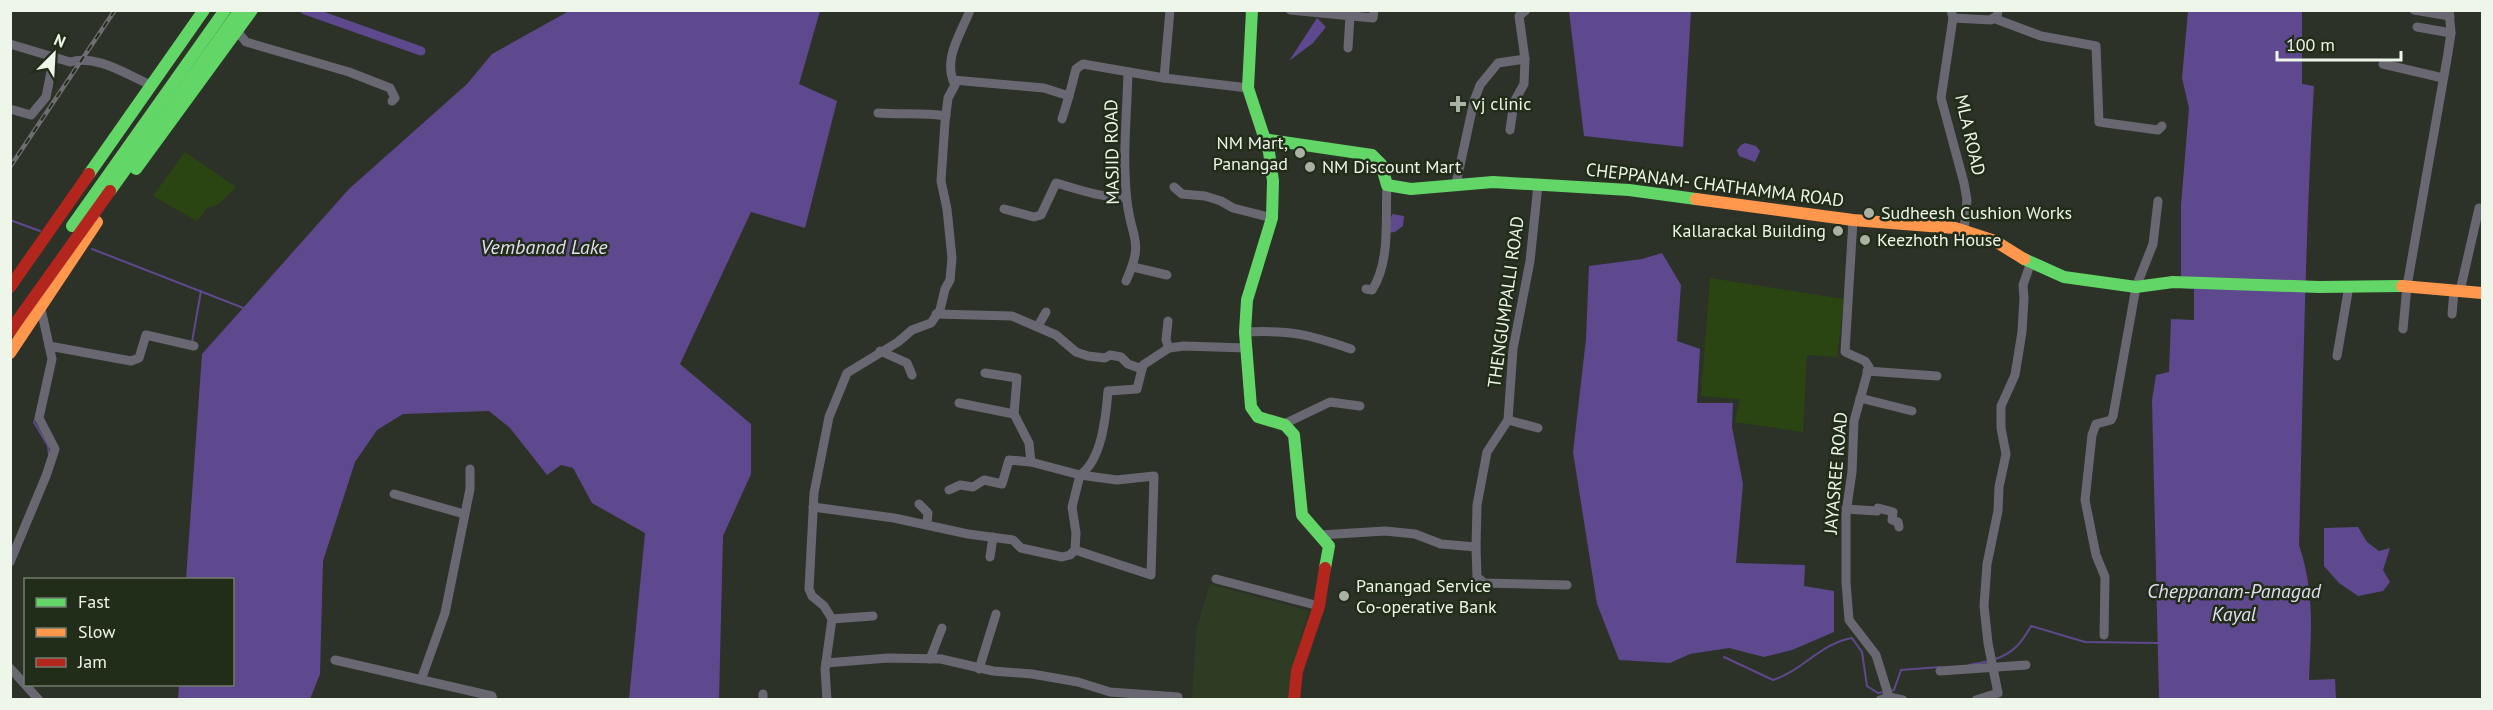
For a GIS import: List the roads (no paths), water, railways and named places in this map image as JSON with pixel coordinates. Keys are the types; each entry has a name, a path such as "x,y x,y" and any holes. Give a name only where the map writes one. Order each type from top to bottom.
{"main road":[{"path":"10,287 204,10"},
{"path":"10,312 225,10"},
{"path":"10,332 240,10"},
{"path":"10,353 97,223 252,10"},
{"path":"1252,10 1248,88 1269,152 1273,181 1272,218 1247,300 1245,332 1251,408 1258,417 1284,424 1294,435 1302,515 1329,546 1319,606 1297,671 1294,699"},
{"path":"1263,139 1372,155 1379,158 1384,168 1387,185"},
{"name":"CHEPPANAM- CHATHAMMA ROAD","path":"1387,185 1411,189 1493,183 1629,190 1853,220 1884,221 1964,231 1995,241 2014,255 2064,277 2136,287 2173,282 2319,287 2407,286 2482,293"}],"street":[{"path":"827,699 826,663 832,619 824,606 812,596 809,589 813,507 830,417 847,373 898,342 912,330 931,323 950,279 952,258 947,209 941,181 945,116 954,82 950,58 970,10"},
{"path":"1164,78 1170,10"},
{"path":"1290,10 1373,18 1374,10"},
{"path":"1510,130 1514,102 1524,84 1525,59 1519,16 1526,10"},
{"path":"2403,329 2407,286 2451,33 2450,14 2414,10"},
{"path":"1952,14 1995,14 2032,33 2097,46 2099,122 2158,130 2162,126"},
{"name":"MLA ROAD","path":"1952,14 1941,98 1967,200 1964,231"},
{"path":"1348,48 1350,16"},
{"path":"2417,27 2451,33"},
{"path":"237,32 246,42 349,72 390,88 395,98 392,101"},
{"path":"10,44 70,62 80,59 94,61 151,85"},
{"path":"10,109 31,115 46,97 54,57"},
{"path":"1456,184 1474,101 1480,85 1498,63 1525,59"},
{"path":"1062,118 1076,69 1083,64 1164,78 1248,88"},
{"path":"2383,64 2443,78"},
{"name":"MASJID ROAD","path":"1126,281 1137,253 1137,238 1126,197 1128,72"},
{"path":"954,82 1044,88 1069,96"},
{"path":"878,114 903,115 921,112 945,116"},
{"path":"1004,209 1034,217 1041,215 1056,183 1090,194 1126,197"},
{"path":"1366,289 1372,290 1383,262 1387,185"},
{"name":"THENGUMPALLI ROAD","path":"1538,185 1530,261 1513,349 1508,420 1487,452 1477,505 1478,577 1484,583 1568,585"},
{"path":"1174,187 1182,194 1205,196 1233,208 1272,218"},
{"path":"2104,635 2105,577 2096,555 2085,500 2092,435 2096,424 2110,420 2113,416 2136,287 2153,244 2158,201"},
{"path":"2452,314 2480,208"},
{"path":"1853,220 1845,352 1865,362 1869,367 1867,371 1938,376"},
{"path":"1998,693 1988,644 1984,606 1987,564 1998,511 1999,487 2007,454 2001,428 2001,406 2015,375 2022,332 2024,298 2022,285 2031,262"},
{"path":"1133,267 1167,274"},
{"path":"2337,356 2349,286"},
{"path":"10,562 55,449 39,416 52,359 41,309"},
{"path":"1038,326 1046,312"},
{"path":"936,314 1012,316 1056,335 1076,352 1105,358 1110,355 1121,357 1128,364 1142,369"},
{"path":"1168,321 1166,340 1169,348"},
{"path":"1245,332 1293,332 1310,335 1351,349"},
{"path":"49,346 130,361 139,358 146,335 194,346"},
{"path":"813,507 1013,540 1021,548 1062,557 1070,555 1075,550 1076,533 1072,507 1080,476 1088,470 1100,440 1108,390 1137,389 1143,365 1169,348 1184,346 1246,348"},
{"path":"880,351 907,363 912,375"},
{"name":"JAYASREE ROAD","path":"1867,371 1854,421 1852,472 1846,509 1846,582 1849,620 1876,656 1886,686 1886,697"},
{"path":"985,373 1017,378 1014,414 1029,442 1031,462"},
{"path":"1860,398 1912,411"},
{"path":"1284,424 1330,402 1360,406"},
{"path":"959,403 1014,414"},
{"path":"1508,420 1538,428"},
{"path":"949,490 960,485 973,487 984,480 1002,484 1009,460 1031,462 1080,476 1117,480 1154,476 1151,575 1075,550"},
{"path":"421,680 445,613 470,489 470,468"},
{"path":"394,494 464,514"},
{"path":"919,504 928,513 927,524"},
{"path":"1846,509 1877,512 1878,508 1893,512 1892,520 1898,522 1899,527"},
{"path":"1320,535 1385,531 1415,534 1454,546 1476,547"},
{"path":"990,557 993,537"},
{"path":"1216,579 1319,606"},
{"path":"979,669 996,614"},
{"path":"832,619 873,616"},
{"path":"930,659 942,628"},
{"path":"826,663 888,658 941,659 979,669 1032,674 1078,682 1110,692 1178,697"},
{"path":"335,660 492,696 493,699"},
{"path":"1940,670 1993,662 2026,665"},
{"path":"10,668 24,683"},
{"path":"27,686 39,699"},
{"path":"1976,699 1998,693 2008,699"},
{"path":"1886,697 1903,699"}],"water":[{"name":"Vembanad Lake","path":"569,11 820,11 799,84 837,101 805,228 751,212 680,364 751,424 751,474 723,536 719,699 629,699 645,533 592,503 573,468 561,465 547,475 510,428 489,411 403,414 377,430 355,462 323,561 320,674 310,699 178,699 179,686 234,686 234,578 186,578 202,354 349,189 467,84 492,54"},
{"path":"1569,11 1691,11 1683,147 1584,136"},
{"name":"Cheppanam-Panagad Kayal","path":"2188,11 2302,11 2302,84 2314,86 2306,258 2299,545 2310,596 2309,680 2335,679 2336,699 2159,699 2152,400 2156,375 2169,372 2171,319 2194,320 2194,289 2181,288 2181,205 2189,108 2182,78"},
{"path":"1317,18 1326,27 1313,43 1289,61"},
{"path":"1745,143 1756,146 1760,151 1755,162 1739,156 1737,150"},
{"path":"1392,214 1404,216 1403,226 1395,232 1387,233"},
{"path":"1662,253 1681,285 1677,341 1700,349 1697,403 1733,403 1732,427 1743,484 1736,563 1805,565 1804,586 1834,591 1834,632 1792,650 1764,657 1729,648 1690,654 1670,663 1619,660 1597,604 1573,452 1586,339 1589,266 1642,259"},
{"path":"2358,527 2367,542 2379,551 2390,548 2383,570 2390,582 2383,591 2358,596 2339,583 2324,566 2324,528"}],"waterway":[{"path":"305,10 421,51"},
{"path":"10,220 40,231"},
{"path":"92,249 246,309"},
{"path":"192,342 201,291"},
{"path":"36,417 34,422 48,446 49,455"},
{"path":"1995,659 2007,654 2017,646 2031,626 2085,642 2158,643"},
{"path":"1724,657 1773,680 1831,645 1852,638 1862,652 1867,686 1878,693 1885,692"},
{"path":"1969,665 1990,661"},
{"path":"1891,691 1894,690 1901,670 1940,667"}],"railway":[{"path":"10,167 115,10"}],"place":[{"name":"vj clinic","path":"1458,104"},
{"name":"NM Mart, Panangad","path":"1300,153"},
{"name":"NM Discount Mart","path":"1310,167"},
{"name":"Sudheesh Cushion Works","path":"1869,213"},
{"name":"Kallarackal Building","path":"1838,231"},
{"name":"Keezhoth House","path":"1865,240"},
{"name":"Panangad Service Co-operative Bank","path":"1344,596"}]}
